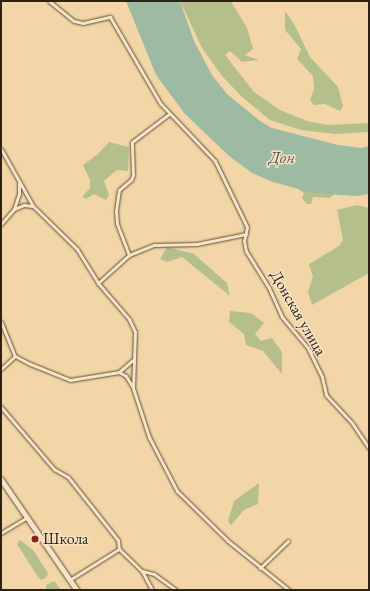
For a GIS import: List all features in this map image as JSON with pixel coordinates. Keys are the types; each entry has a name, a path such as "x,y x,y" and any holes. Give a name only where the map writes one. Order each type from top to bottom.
{"main road":[{"path":"1,479 78,590"}],"street":[{"name":"Донская улица","path":"49,1 74,20 83,23 110,16 160,103 216,161 242,211 247,226 244,241 246,251 269,288 282,317 308,348 322,377 326,395 352,423 369,448"},
{"path":"129,255 117,223 116,211 119,190 131,180 133,175 132,142 169,114"},
{"path":"1,149 33,206 77,248 98,283 129,319 136,332 133,360 133,388"},
{"path":"1,224 14,209 19,194 19,182"},
{"path":"14,209 24,205 33,206"},
{"path":"98,283 129,255 154,245 197,244 246,234"},
{"path":"1,322 15,356 70,380 119,372 133,360"},
{"path":"1,369 15,356"},
{"path":"119,372 126,376 133,388 149,437 176,491 260,568 288,590"},
{"path":"1,407 54,469 68,477 118,540 119,549 142,571 152,590"},
{"path":"1,533 28,517"},
{"path":"260,568 288,541"},
{"path":"71,579 119,549"},
{"path":"142,571 154,574 176,590"}],"shaded area":[{"path":"180,1 231,1 247,28 253,49 245,55 259,60 242,62 230,51 225,55 254,92 280,110 307,121 328,125 369,123 369,132 335,134 301,130 270,120 242,97 222,76 202,48"},
{"path":"285,11 294,24 310,57 338,87 343,106 340,111 325,104 314,105 310,100 314,89 313,76 297,59 301,49 285,30"},
{"path":"109,142 129,147 128,171 117,170 104,181 109,195 106,200 94,194 86,199 82,197 90,188 90,180 83,165 98,154"},
{"path":"295,187 313,193 334,194 330,198 313,197 311,204 307,204 302,198 304,193"},
{"path":"357,205 369,208 369,273 312,305 308,292 313,277 309,264 339,246 343,240 337,210"},
{"path":"167,247 194,254 227,283 230,296 182,257 167,262 160,259"},
{"path":"230,311 251,313 264,323 255,334 261,341 272,338 282,352 282,374 263,351 246,345 244,334 229,322"},
{"path":"259,483 258,504 244,510 231,525 228,521 234,501"},
{"path":"20,540 33,550 48,573 46,578 41,580 38,577 17,544"},
{"path":"54,581 61,590 46,590 46,585"}],"water":[{"name":"Дон","path":"126,1 180,1 194,41 212,75 227,94 260,121 272,128 338,145 362,148 369,146 369,194 356,196 313,193 273,182 252,173 229,156 185,114 156,75"}],"place":[{"name":"Школа","path":"35,539"}]}
